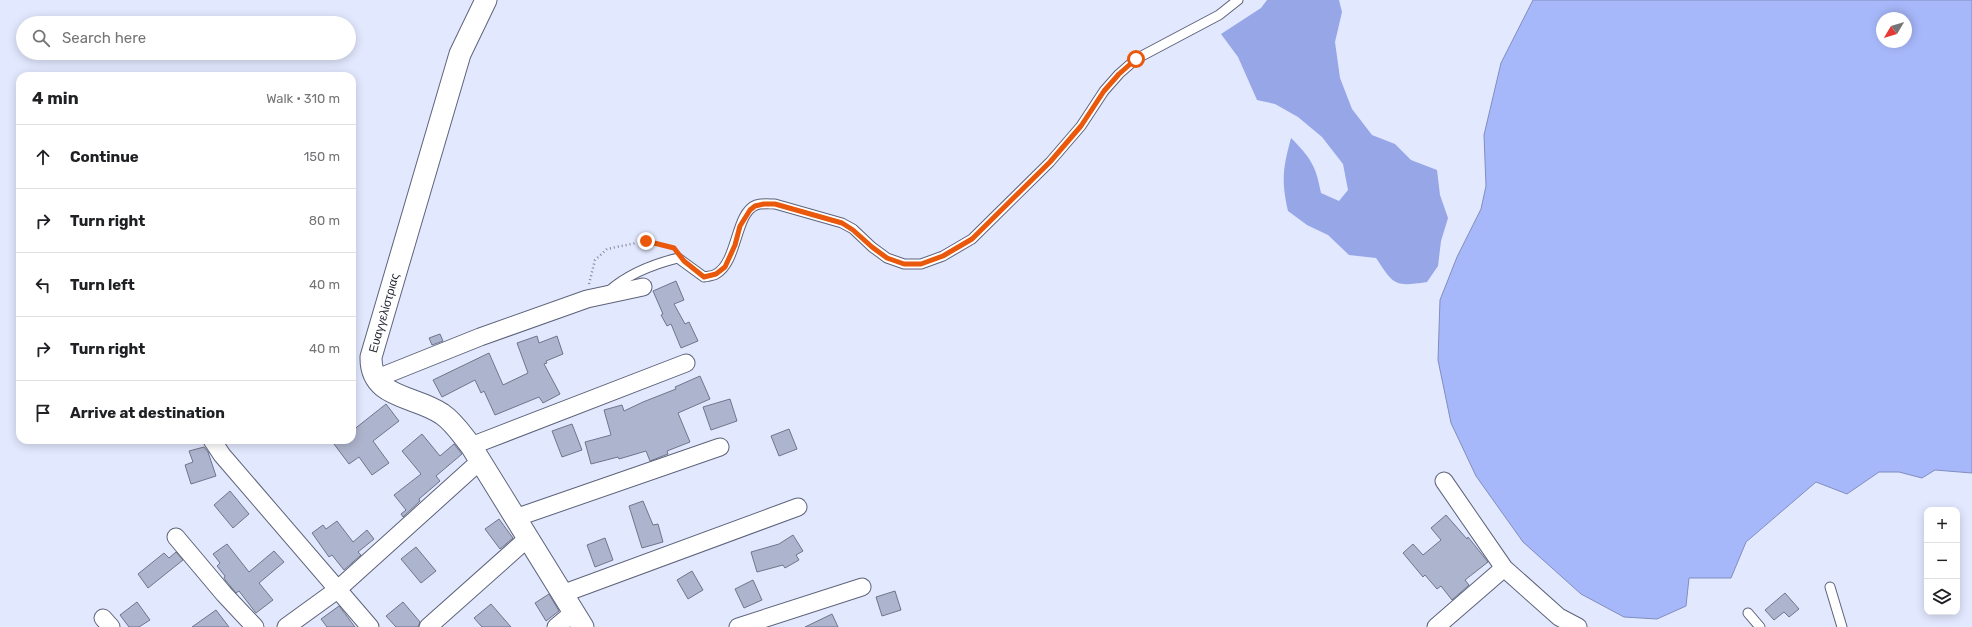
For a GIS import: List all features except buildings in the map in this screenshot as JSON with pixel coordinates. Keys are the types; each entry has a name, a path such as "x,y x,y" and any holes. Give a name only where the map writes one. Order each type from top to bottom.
{"street":[{"name":"Ευαγγελίστριας","path":"376,379 371,368 372,357 396,274 460,54 486,0"},
{"path":"556,627 578,619 475,453 456,427 443,414 428,405 388,391 376,379 480,337 587,298 643,286"},
{"path":"286,627 337,590 475,453 686,363"},
{"path":"215,444 222,455 337,590 363,625"},
{"path":"515,518 720,447"},
{"path":"1444,481 1504,568 1553,622 1578,627"},
{"path":"562,594 798,507"},
{"path":"176,537 224,594 255,627"},
{"path":"428,627 528,538"},
{"path":"1436,627 1504,568"},
{"path":"738,627 862,587"}],"lane":[{"path":"605,294 615,286 646,269 678,258 704,277 716,274 725,267 735,245 740,226 750,210 755,206 764,204 775,204 842,223 853,230 887,258 904,264 921,264 943,256 972,239 1050,162 1081,126 1104,91 1119,74 1136,59 1219,15 1238,0"},
{"path":"1830,587 1842,627"},
{"path":"1748,613 1760,627"}],"path":[{"path":"587,298 595,260 607,249 646,241 674,248 684,261"}],"shaded area":[{"path":"1267,0 1339,0 1342,12 1335,42 1340,78 1352,109 1372,135 1395,144 1411,160 1437,170 1440,195 1448,218 1441,241 1438,266 1427,282 1401,284 1396,282 1391,279 1376,258 1349,255 1328,235 1307,225 1288,211 1284,191 1284,174 1291,138 1312,163 1321,193 1339,201 1348,190 1343,164 1322,137 1298,117 1275,104 1257,100 1238,57 1221,34 1261,8"},
{"path":"1533,0 1972,0 1972,473 1935,470 1922,478 1899,472 1879,472 1847,494 1816,482 1746,542 1731,578 1689,578 1686,606 1657,619 1624,617 1581,594 1523,542 1476,476 1451,423 1438,360 1440,300 1457,257 1481,209 1486,186 1484,135 1501,63"}],"route":[{"path":"646,241 674,248 690,267 704,277 716,274 725,267 735,245 740,226 750,210 755,206 775,204 842,223 853,230 887,258 904,264 921,264 943,256 972,239 1050,162 1081,126 1104,91 1119,74 1136,59"}]}
